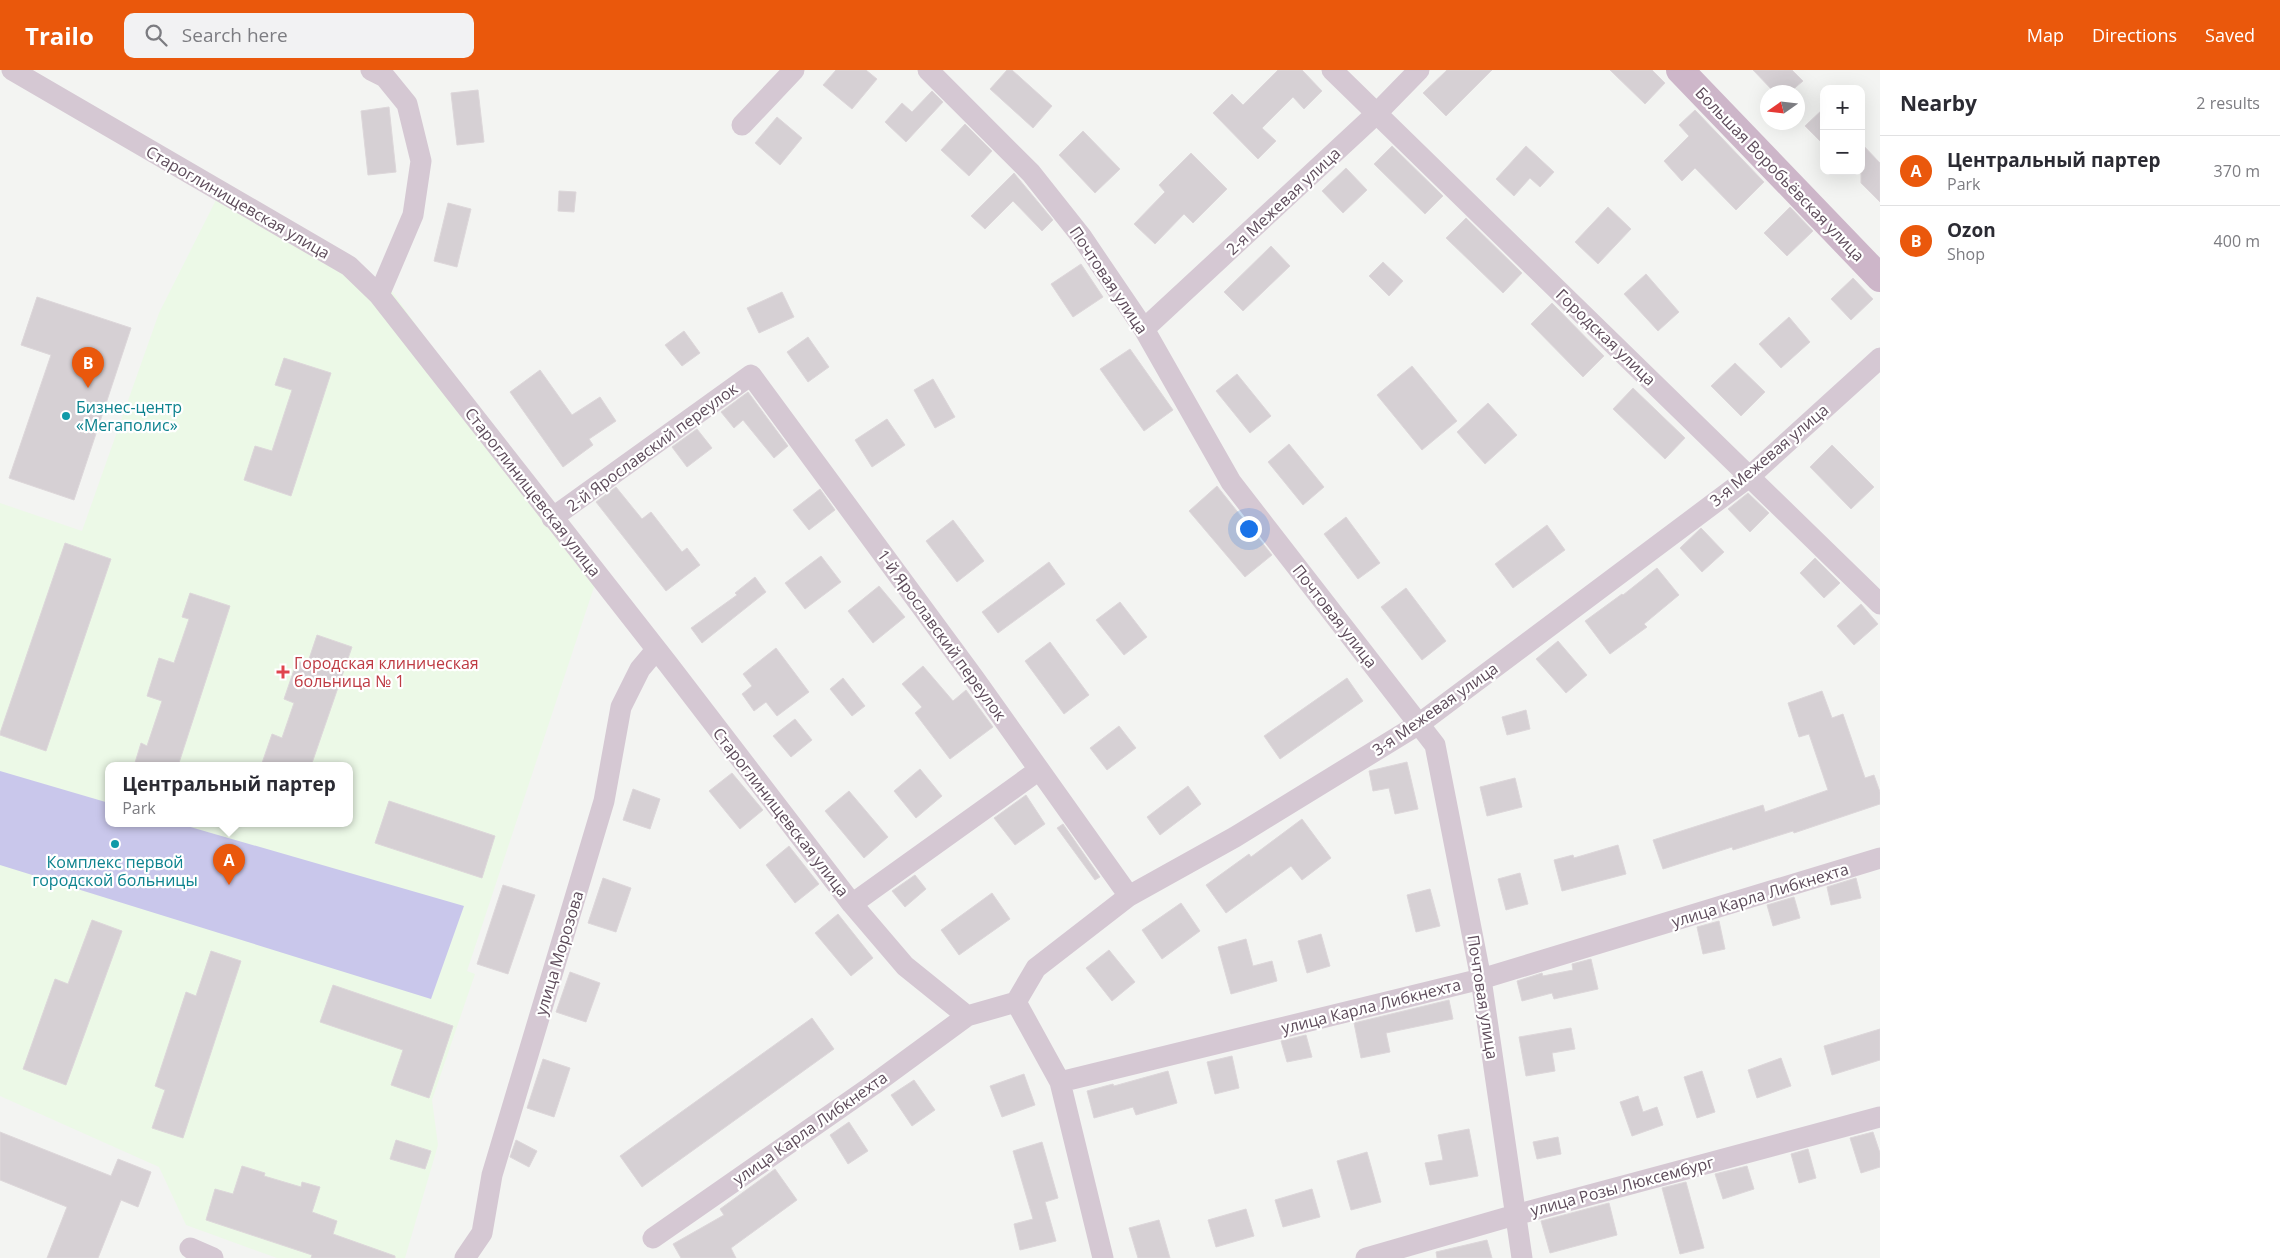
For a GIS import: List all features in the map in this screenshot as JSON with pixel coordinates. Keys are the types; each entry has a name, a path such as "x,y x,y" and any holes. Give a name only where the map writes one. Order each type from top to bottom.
{"main road":[{"name":"Большая Воробьёвская улица","path":"1680,70 1880,278"}],"street":[{"name":"Староглинищевская улица","path":"12,70 349,266 379,295 852,904 905,966 966,1016"},
{"path":"742,125 794,70"},
{"name":"Почтовая улица","path":"928,70 1031,173 1081,236 1144,329 1231,482 1435,745 1482,979 1522,1258"},
{"name":"Городская улица","path":"1332,70 1880,604"},
{"name":"2-я Межевая улица","path":"1144,329 1376,114 1419,70"},
{"path":"378,74 407,104 421,161 413,215 379,295"},
{"name":"3-я Межевая улица","path":"1016,1002 1036,968 1129,896 1235,837 1419,724 1749,477 1880,358"},
{"name":"2-й Ярославский переулок","path":"552,518 751,375"},
{"name":"1-й Ярославский переулок","path":"751,375 974,678 1129,896"},
{"name":"улица Морозова","path":"465,1258 482,1233 492,1175 604,800 621,707 640,669 656,650"},
{"path":"852,904 1039,770"},
{"name":"улица Карла Либкнехта","path":"1060,1082 1482,979 1880,858"},
{"path":"966,1016 1016,1002 1060,1082 1103,1258"},
{"name":"улица Карла Либкнехта","path":"653,1238 873,1085 966,1016"},
{"name":"улица Розы Люксембург","path":"1366,1258 1515,1215 1880,1117"},
{"path":"190,1248 213,1258"}],"shaded area":[{"name":"Городская клиническая больница № 1","path":"218,196 391,290 597,578 467,971 475,974 432,1100 438,1145 405,1258 277,1258 186,1225 159,1167 0,1096 0,503 82,531 159,313"},
{"path":"0,771 105,802 105,827 190,827 464,906 431,999 0,865"}],"building":[{"path":"836,70 866,70 877,79 852,109 823,85"},
{"path":"1007,70 1012,70 1052,106 1033,128 990,89"},
{"path":"1278,70 1302,70 1322,91 1304,109 1293,97 1262,128 1276,141 1258,159 1213,113 1232,94 1243,105"},
{"path":"1447,70 1492,70 1446,116 1423,93"},
{"path":"1610,70 1652,70 1665,83 1645,104"},
{"path":"1753,70 1792,70 1803,81 1798,85 1767,85"},
{"path":"478,90 484,142 457,145 451,93"},
{"path":"932,91 943,102 906,142 885,122 902,103 912,112"},
{"path":"389,107 396,172 368,175 361,111"},
{"path":"1695,110 1764,182 1736,210 1695,168 1682,181 1664,161 1689,136 1679,125"},
{"path":"1820,112 1820,141 1805,126"},
{"path":"777,117 802,138 780,165 755,143"},
{"path":"965,124 992,151 969,176 941,150"},
{"path":"1083,131 1120,169 1095,193 1059,155"},
{"path":"1392,146 1443,196 1425,214 1374,164"},
{"path":"1526,146 1554,172 1540,187 1530,178 1514,196 1496,179"},
{"path":"1865,147 1880,163 1880,202 1861,183 1861,175 1865,175"},
{"path":"1191,153 1227,189 1193,223 1184,214 1155,244 1134,224 1165,192 1159,185"},
{"path":"1346,168 1367,190 1343,213 1322,191"},
{"path":"1014,173 1053,220 1042,231 1013,201 985,229 971,216"},
{"path":"559,191 576,192 574,212 558,211"},
{"path":"448,203 471,209 457,267 434,261"},
{"path":"1608,207 1631,229 1598,264 1575,242"},
{"path":"1790,207 1813,231 1787,256 1764,233"},
{"path":"1466,218 1522,273 1503,293 1446,238"},
{"path":"1271,246 1290,266 1243,311 1224,292"},
{"path":"1383,262 1403,281 1389,296 1369,276"},
{"path":"1081,264 1103,297 1073,317 1051,284"},
{"path":"1646,274 1679,312 1658,331 1624,294"},
{"path":"1853,278 1873,299 1851,320 1831,299"},
{"path":"782,292 794,317 759,333 747,308"},
{"name":"Бизнес-центр «Мегаполис»","path":"37,297 131,328 74,500 9,478 51,355 21,345"},
{"path":"1552,303 1604,356 1583,377 1531,324"},
{"path":"1789,317 1810,342 1781,368 1759,344"},
{"path":"684,331 700,353 682,366 665,345"},
{"path":"808,337 829,367 808,382 787,352"},
{"path":"1130,349 1173,410 1144,431 1100,369"},
{"path":"284,358 331,373 291,496 244,480 255,446 272,451 292,390 275,385"},
{"path":"1735,363 1765,392 1741,416 1711,386"},
{"path":"1412,366 1457,421 1422,450 1377,395"},
{"path":"540,370 572,415 600,397 616,421 589,439 593,445 563,467 510,392"},
{"path":"1237,374 1271,416 1250,433 1216,391"},
{"path":"933,379 955,417 935,428 914,390"},
{"path":"1633,388 1685,438 1665,459 1613,409"},
{"path":"748,392 788,446 774,458 743,420 734,428 721,412"},
{"path":"1488,403 1517,435 1485,464 1457,432"},
{"path":"887,419 905,445 872,467 855,440"},
{"path":"697,429 712,448 687,467 672,447"},
{"path":"1289,444 1324,487 1303,505 1268,462"},
{"path":"1832,445 1874,487 1851,509 1810,467"},
{"path":"1217,486 1272,555 1245,577 1189,511"},
{"path":"616,487 642,519 651,512 682,552 687,548 700,565 666,591 596,502"},
{"path":"820,489 835,510 809,530 793,510"},
{"path":"1748,493 1769,513 1750,532 1728,509"},
{"path":"1346,517 1380,563 1358,579 1324,534"},
{"path":"953,520 984,561 957,582 926,541"},
{"path":"1547,525 1565,550 1513,588 1495,564"},
{"path":"1701,528 1724,552 1702,572 1680,548"},
{"path":"65,543 111,559 46,751 0,735 0,733"},
{"path":"821,556 841,582 805,609 785,583"},
{"path":"1815,558 1840,583 1824,598 1800,573"},
{"path":"1049,562 1065,584 998,633 982,612"},
{"path":"1657,568 1679,595 1644,624 1647,627 1610,654 1585,621 1623,595"},
{"path":"755,577 766,592 702,643 691,628 737,595 735,593"},
{"path":"879,586 905,617 873,643 848,611"},
{"path":"1406,588 1446,641 1422,660 1381,607"},
{"path":"190,593 230,606 179,762 135,762 141,743 147,746 162,701 147,696 159,658 174,663 189,619 182,617"},
{"path":"1120,602 1147,637 1124,655 1096,620"},
{"path":"1861,604 1878,624 1854,645 1837,626"},
{"path":"317,635 352,647 312,762 262,762 272,734 282,738 294,703 284,699 297,661 307,665"},
{"path":"1558,641 1587,675 1566,693 1536,659"},
{"path":"1050,642 1089,695 1064,714 1025,661"},
{"path":"776,648 809,692 777,716 766,702 754,711 742,694 752,686 743,674"},
{"path":"923,666 953,701 966,690 993,727 950,759 915,713 922,707 902,684"},
{"path":"843,678 865,706 852,716 830,689"},
{"path":"1347,678 1363,701 1280,759 1264,736"},
{"path":"1822,691 1832,718 1843,714 1865,778 1874,775 1880,792 1880,804 1794,833 1793,831 1733,850 1732,847 1663,869 1653,840 1763,805 1765,812 1828,790 1809,734 1799,737 1788,703"},
{"path":"1526,710 1530,729 1507,735 1502,717"},
{"path":"795,719 812,740 791,757 773,736"},
{"path":"1119,726 1136,748 1107,770 1090,748"},
{"path":"1407,762 1418,809 1395,814 1389,788 1373,791 1369,771"},
{"path":"920,769 942,796 916,818 894,791"},
{"path":"732,773 763,810 740,829 709,791"},
{"path":"1515,778 1522,807 1487,816 1480,787"},
{"path":"1188,786 1201,804 1160,835 1147,817"},
{"path":"633,789 660,799 650,829 623,820"},
{"path":"849,791 888,837 864,858 825,811"},
{"path":"1026,795 1045,824 1015,845 994,818"},
{"path":"389,801 495,836 482,878 375,843"},
{"path":"1302,819 1331,858 1302,880 1291,866 1226,913 1206,885 1249,854 1251,857"},
{"path":"1063,824 1100,877 1095,880 1057,828"},
{"path":"1618,845 1626,874 1562,891 1554,860 1573,855 1574,858"},
{"path":"789,846 819,884 795,903 766,865"},
{"path":"1520,873 1528,904 1506,910 1498,879"},
{"path":"915,875 926,889 905,907 892,891"},
{"path":"603,878 631,888 616,932 588,923"},
{"path":"1856,878 1861,898 1831,905 1827,887"},
{"path":"503,885 535,895 508,974 477,964"},
{"path":"1430,889 1440,926 1416,932 1407,895"},
{"path":"992,893 1010,919 959,955 941,930"},
{"path":"1794,897 1800,918 1773,926 1767,905"},
{"path":"1181,903 1200,931 1162,959 1142,930"},
{"path":"838,914 873,958 851,976 815,933"},
{"path":"92,920 122,931 66,1085 23,1069 55,979 68,984"},
{"path":"1719,921 1725,949 1703,954 1697,927"},
{"path":"1321,934 1330,966 1307,973 1298,941"},
{"path":"1246,939 1253,966 1272,961 1277,981 1231,994 1218,947"},
{"path":"1109,950 1135,982 1112,1001 1086,968"},
{"path":"211,951 241,961 183,1138 152,1128 165,1090 155,1086 186,992 196,996"},
{"path":"1591,959 1598,989 1554,999 1552,993 1522,1001 1517,981 1542,973 1543,976 1573,970 1572,964"},
{"path":"570,972 600,983 586,1022 556,1012"},
{"path":"333,985 453,1026 429,1098 391,1085 403,1050 320,1022"},
{"path":"1449,1000 1453,1019 1386,1033 1390,1052 1361,1058 1354,1023"},
{"path":"812,1018 834,1049 642,1187 620,1156"},
{"path":"1571,1028 1575,1049 1552,1053 1555,1071 1526,1076 1519,1037"},
{"path":"1880,1029 1880,1060 1832,1075 1824,1046"},
{"path":"1306,1035 1312,1057 1287,1062 1281,1041"},
{"path":"1232,1056 1239,1088 1215,1094 1207,1062"},
{"path":"1781,1058 1791,1086 1757,1098 1748,1070"},
{"path":"543,1059 570,1068 554,1117 527,1108"},
{"path":"1168,1071 1177,1103 1136,1115 1133,1107 1094,1118 1087,1091 1113,1084 1114,1086"},
{"path":"1702,1071 1715,1112 1697,1118 1684,1077"},
{"path":"1024,1074 1035,1105 1002,1117 990,1086"},
{"path":"914,1080 935,1110 912,1126 891,1095"},
{"path":"1638,1096 1643,1112 1657,1107 1663,1125 1632,1136 1620,1102"},
{"path":"849,1122 868,1151 848,1164 830,1135"},
{"path":"1469,1129 1478,1176 1430,1185 1425,1163 1443,1160 1438,1135"},
{"path":"0,1132 111,1176 118,1159 151,1172 138,1207 121,1200 98,1258 47,1258 67,1207 0,1180"},
{"path":"1873,1132 1880,1153 1880,1167 1861,1173 1850,1138"},
{"path":"1558,1137 1561,1154 1537,1159 1533,1142"},
{"path":"396,1140 431,1151 425,1169 390,1159"},
{"path":"516,1140 537,1151 529,1167 510,1157"},
{"path":"1042,1142 1058,1198 1045,1202 1056,1241 1020,1250 1014,1224 1033,1219 1013,1151"},
{"path":"1808,1149 1816,1178 1799,1183 1791,1154"},
{"path":"1367,1152 1381,1202 1351,1210 1337,1161"},
{"path":"242,1166 265,1173 264,1176 301,1187 302,1182 320,1187 312,1212 337,1221 333,1234 395,1256 395,1258 311,1258 312,1255 206,1220 215,1189 233,1194"},
{"path":"1747,1166 1754,1189 1723,1199 1715,1174"},
{"path":"775,1169 797,1200 731,1248 736,1258 681,1258 673,1244 724,1215 720,1209"},
{"path":"1686,1182 1704,1248 1680,1254 1662,1188"},
{"path":"1312,1189 1320,1217 1283,1227 1275,1200"},
{"path":"1609,1203 1617,1235 1550,1253 1541,1221"},
{"path":"1246,1209 1254,1236 1216,1247 1208,1220"},
{"path":"1159,1220 1170,1258 1138,1258 1129,1228"},
{"path":"1487,1240 1492,1258 1437,1258 1436,1252"}],"place":[{"name":"Ozon","path":"88,388"},
{"name":"Бизнес-центр «Мегаполис»","path":"66,416"},
{"name":"Городская клиническая больница № 1","path":"283,672"},
{"name":"Комплекс первой городской больницы","path":"115,844"},
{"name":"Центральный партер","path":"229,885"}]}
